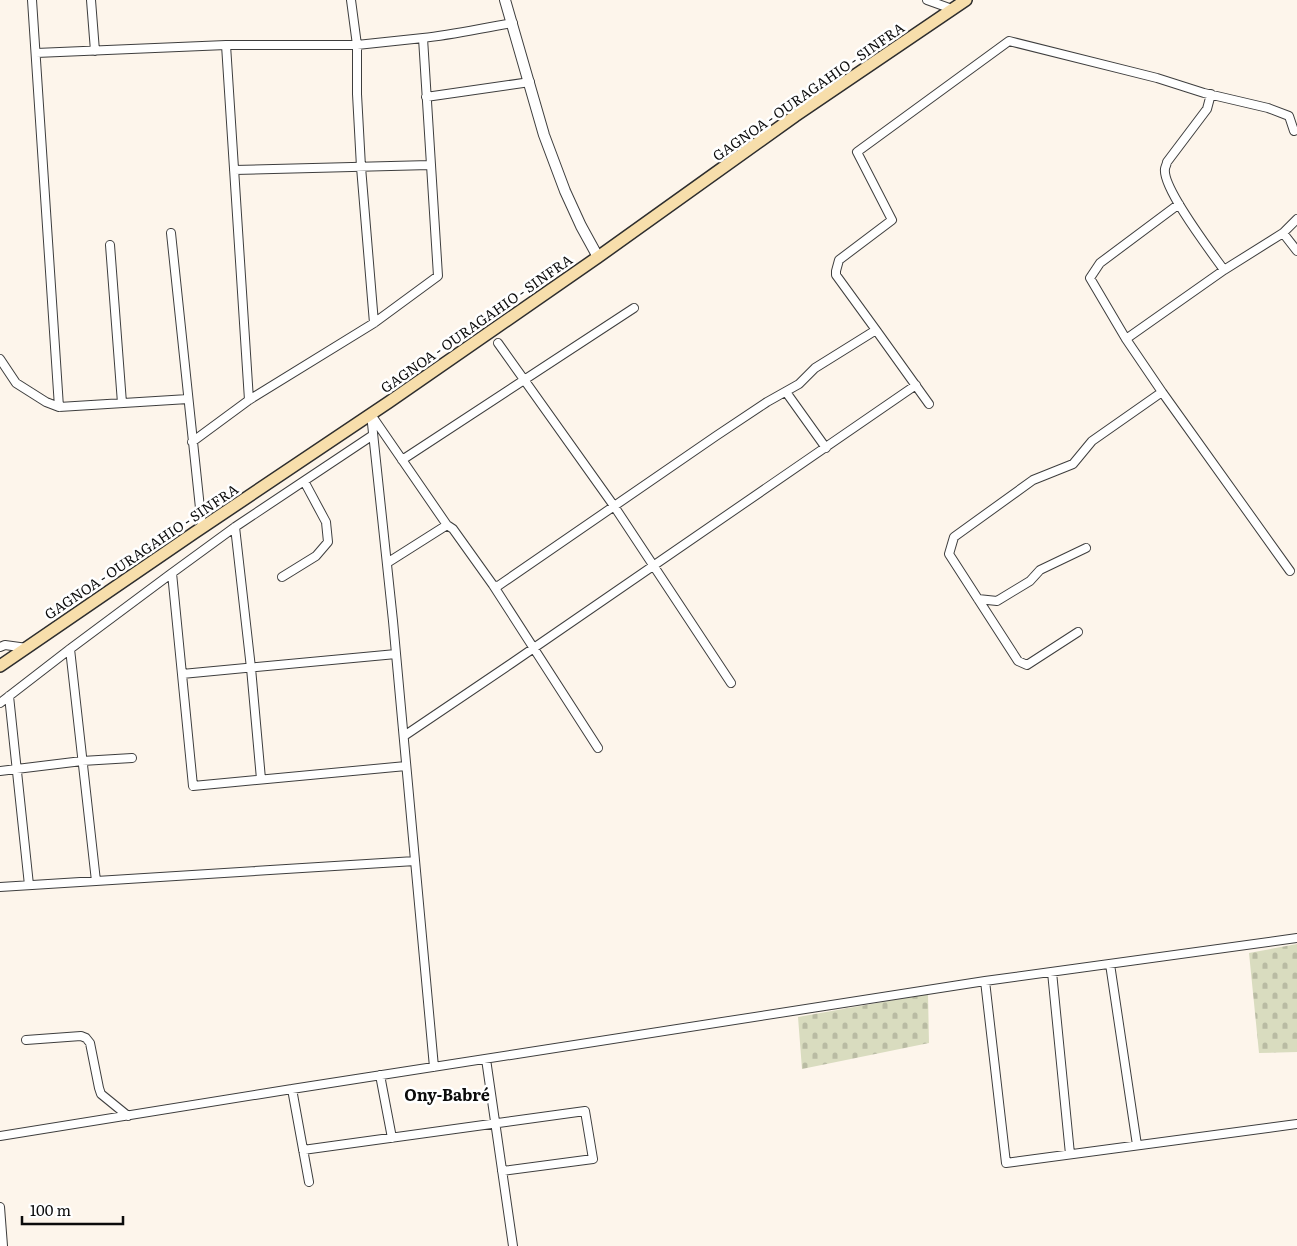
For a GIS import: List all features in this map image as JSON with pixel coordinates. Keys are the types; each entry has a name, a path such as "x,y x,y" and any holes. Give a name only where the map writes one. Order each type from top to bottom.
{"main road":[{"name":"GAGNOA - OURAGAHIO - SINFRA","path":"0,666 371,414 598,257 795,116 966,0"}],"street":[{"path":"32,0 59,407"},
{"path":"91,0 95,51"},
{"path":"351,0 357,45 357,94 374,323"},
{"path":"505,0 544,135 581,226 598,257"},
{"path":"927,0 952,9"},
{"path":"36,53 226,45 357,45 454,34 462,31 513,24"},
{"path":"192,442 249,400 374,323 438,276 423,38"},
{"path":"929,404 836,275 839,260 892,220 857,152 1009,41 1268,108 1289,116 1294,131"},
{"path":"226,45 249,400"},
{"path":"426,96 530,82"},
{"path":"1211,94 1207,109 1167,162 1164,170 1178,204 1224,270"},
{"path":"234,170 430,165"},
{"path":"1178,204 1100,263 1090,278 1126,339 1162,392 1290,571"},
{"path":"1126,339 1224,270 1283,233 1297,219"},
{"path":"172,233 202,527"},
{"path":"1283,233 1297,251"},
{"path":"110,245 122,403"},
{"path":"402,460 634,308"},
{"path":"493,585 498,586 716,436 799,384 815,368 876,330"},
{"path":"498,344 614,506 731,684"},
{"path":"0,359 16,383 46,402 59,407 188,399"},
{"path":"404,736 916,385"},
{"path":"786,392 826,448"},
{"path":"1078,632 1027,665 1018,661 949,554 954,537 1033,480 1073,464 1092,441 1162,392"},
{"path":"371,414 404,736 434,1067"},
{"path":"371,414 446,525 453,529 493,585 598,748"},
{"path":"0,703 235,527 373,435"},
{"path":"282,577 316,556 328,542 326,522 304,481"},
{"path":"387,563 446,525"},
{"path":"235,527 261,779"},
{"path":"978,599 997,601 1030,581 1040,570 1086,548"},
{"path":"172,573 193,786 406,766"},
{"path":"0,647 27,648"},
{"path":"70,649 96,881"},
{"path":"182,674 396,654"},
{"path":"9,696 29,885"},
{"path":"0,771 82,761 132,758"},
{"path":"0,887 415,861"},
{"path":"0,1136 984,981 1297,938"},
{"path":"1110,964 1137,1145"},
{"path":"1052,972 1070,1154"},
{"path":"984,981 1006,1163 1297,1124"},
{"path":"26,1040 81,1036 86,1038 90,1043 98,1088 101,1094 128,1116"},
{"path":"486,1059 513,1246"},
{"path":"380,1075 392,1138"},
{"path":"292,1089 309,1182"},
{"path":"303,1150 585,1111 593,1159 502,1171"},
{"path":"0,1207 3,1246"}],"green space":[{"path":"1297,944 1297,1052 1259,1053 1249,953"},
{"path":"928,994 929,1043 802,1069 798,1017"}],"district":[{"name":"Ony-Babré","path":"447,1094"}]}
